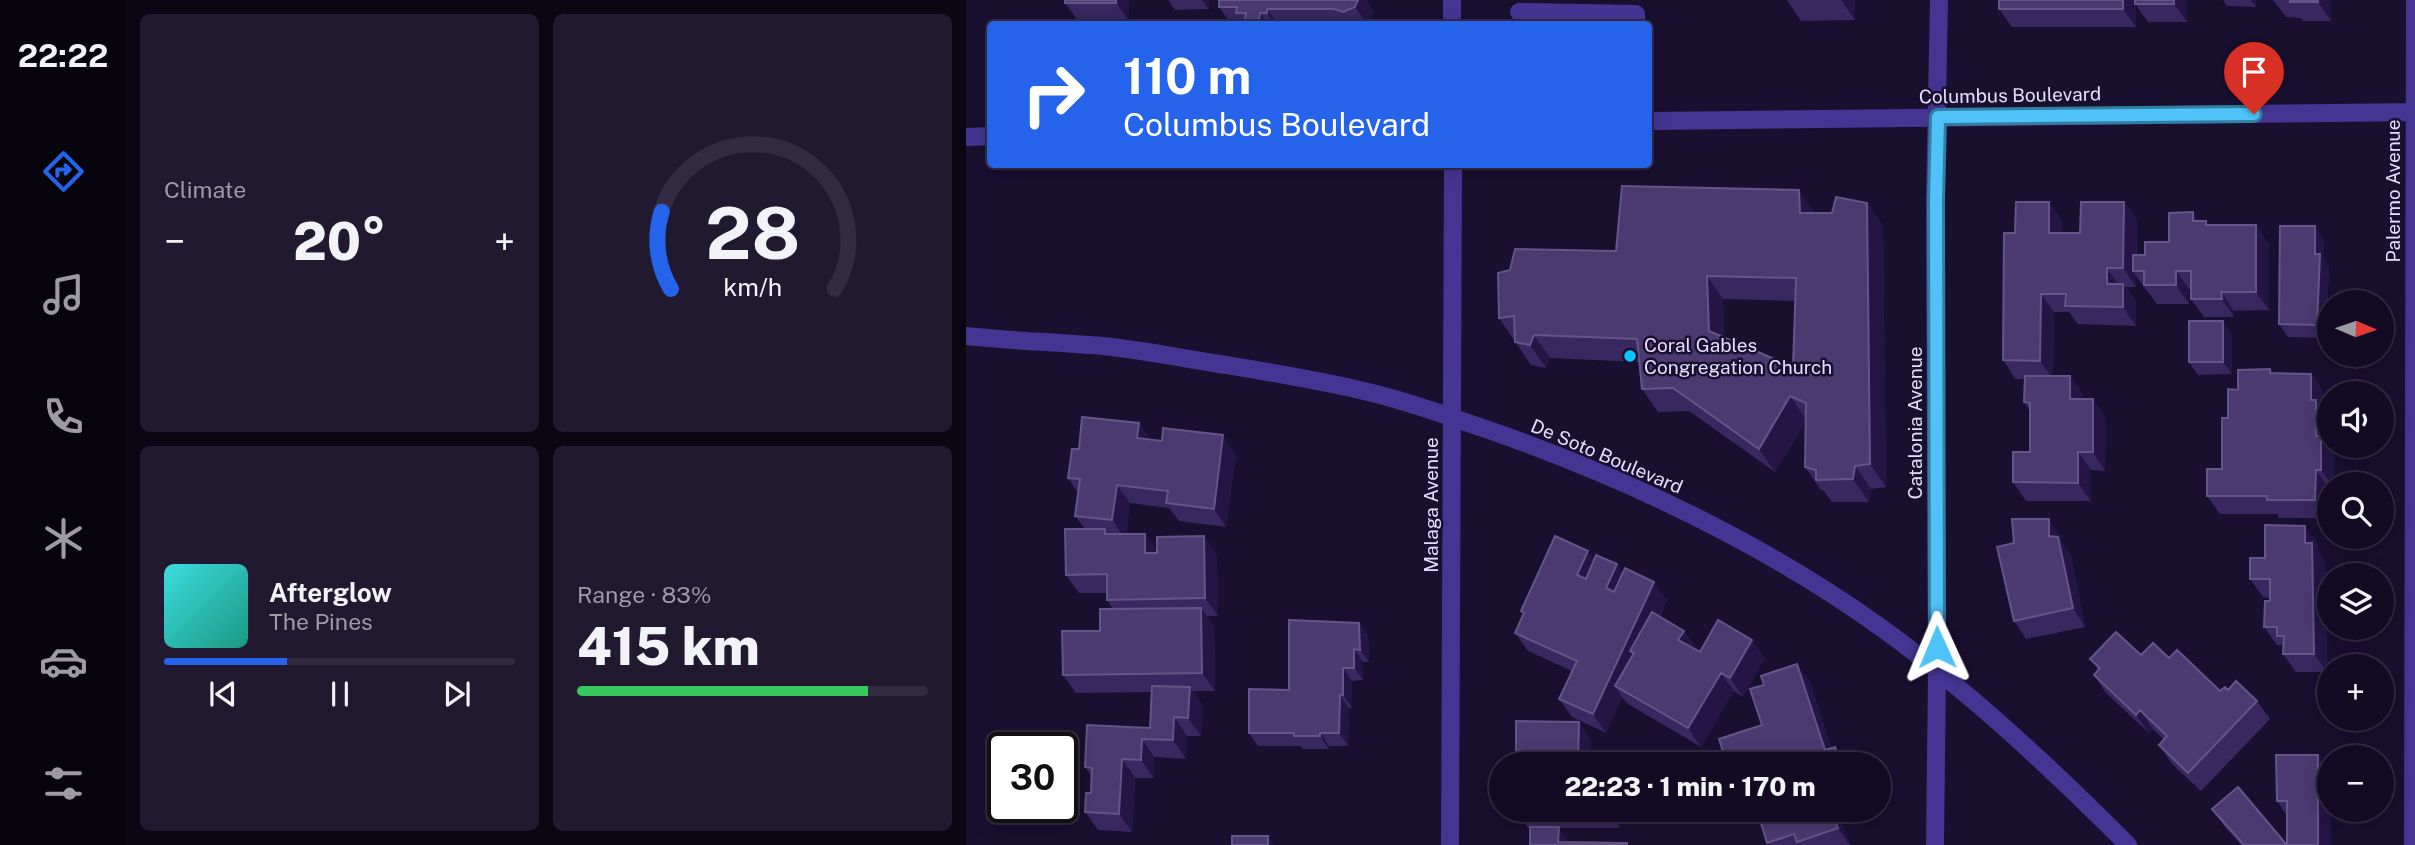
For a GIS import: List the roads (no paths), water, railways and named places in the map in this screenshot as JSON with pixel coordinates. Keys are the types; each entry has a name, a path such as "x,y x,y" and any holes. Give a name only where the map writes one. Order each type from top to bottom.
{"street":[{"path":"1452,0 1452,21"},
{"name":"Catalonia Avenue","path":"1935,845 1939,0"},
{"name":"Palermo Avenue","path":"2413,845 2415,0"},
{"path":"1519,12 1636,15 1636,21"},
{"name":"Columbus Boulevard","path":"1652,121 2414,112"},
{"path":"966,137 987,136"},
{"name":"Malaga Avenue","path":"1450,845 1453,168"},
{"name":"De Soto Boulevard","path":"966,336 1153,352 1322,382 1413,404 1577,463 1729,534 1834,596 1883,629 2010,732 2128,845"}],"place":[{"name":"Coral Gables Congregation Church","path":"1630,356"}]}
